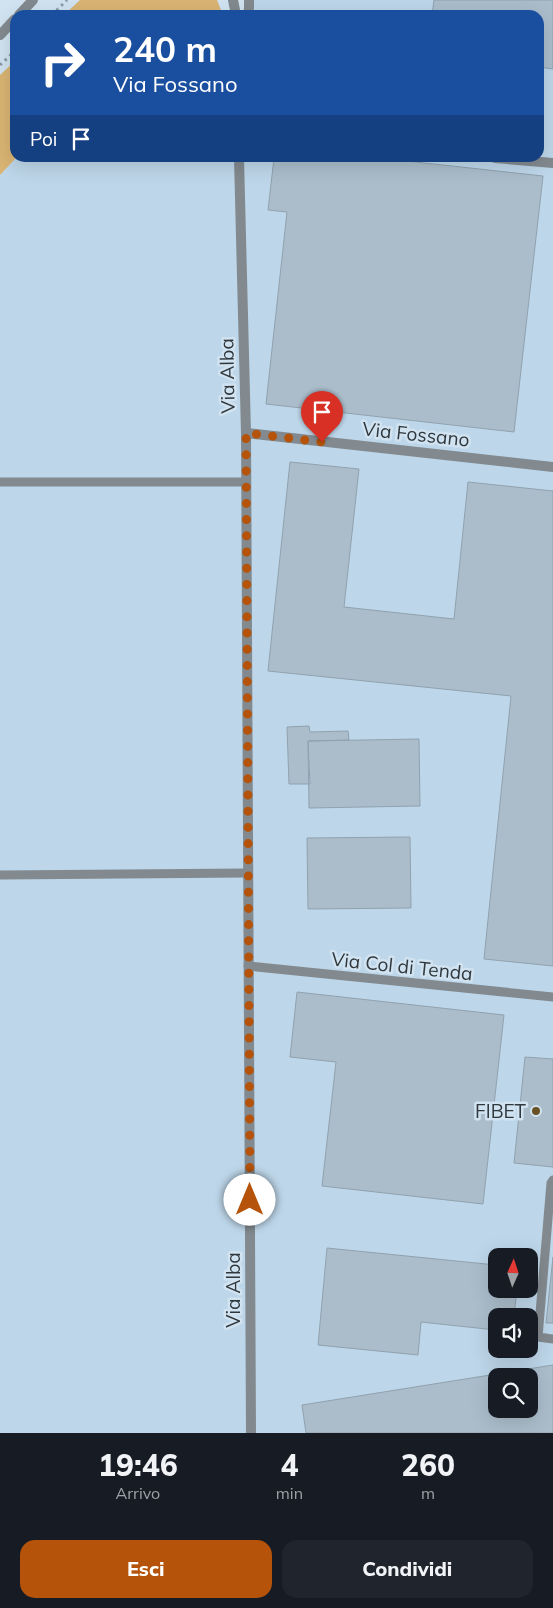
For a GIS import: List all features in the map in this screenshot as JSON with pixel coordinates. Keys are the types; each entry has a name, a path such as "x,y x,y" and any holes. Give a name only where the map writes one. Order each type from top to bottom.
{"street":[{"path":"24,10 33,0"},
{"path":"0,35 10,24"},
{"name":"Via Alba","path":"239,162 246,433 251,1433"},
{"name":"Via Fossano","path":"246,433 553,467"}],"lane":[{"path":"0,482 245,482"},
{"path":"0,875 247,874"},
{"name":"Via Col di Tenda","path":"248,966 553,998"},
{"path":"553,1180 551,1184 538,1337 553,1339"}],"path":[{"path":"57,10 67,0"},
{"path":"0,65 10,56"}],"shaded area":[{"path":"80,0 217,0 221,10 69,10"},
{"path":"249,0 553,0 553,1433 0,1433 0,175 12,162 544,162 544,10 248,10"},
{"path":"10,66 10,162 12,162 0,175 0,75"}],"building":[{"path":"434,0 553,0 553,69 544,68 544,10 433,10"},
{"path":"274,162 415,162 543,176 514,432 266,404 287,212 268,210"},
{"path":"290,462 359,469 344,607 454,619 468,482 553,491 553,966 484,959 511,696 268,671"},
{"path":"309,726 310,732 348,731 349,740 308,741 310,784 289,784 287,727"},
{"path":"419,739 420,806 309,808 308,741"},
{"path":"410,837 411,908 308,909 307,838"},
{"path":"297,992 504,1015 483,1204 322,1186 336,1062 290,1057"},
{"name":"FIBET","path":"525,1057 553,1059 553,1167 514,1163"},
{"path":"327,1248 488,1264 488,1298 516,1298 515,1308 488,1308 488,1329 421,1322 418,1355 318,1345"},
{"path":"553,1257 553,1323 546,1323"},
{"path":"553,1365 553,1433 306,1433 302,1405 488,1375 488,1418 538,1418 538,1368 534,1368"}],"place":[{"name":"FIBET","path":"536,1111"}],"route":[{"path":"250,1200 246,433 322,442"}]}
